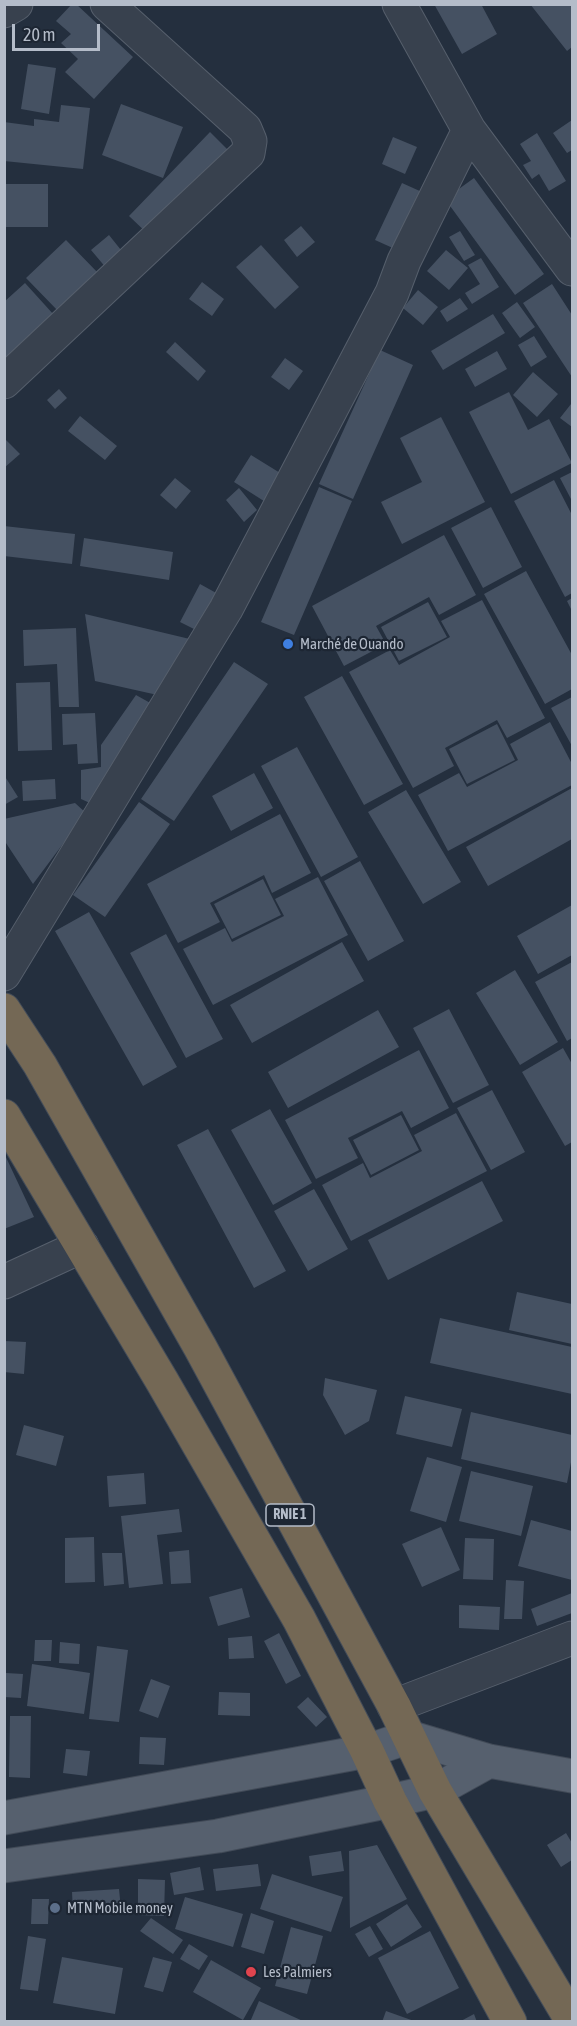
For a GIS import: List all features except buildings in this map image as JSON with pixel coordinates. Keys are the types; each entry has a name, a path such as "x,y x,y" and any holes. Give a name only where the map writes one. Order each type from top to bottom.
{"highway":[{"name":"RNIE 1","path":"4,1010 40,1065 200,1347 394,1706 435,1791 573,2021"},
{"name":"RNIE 1","path":"4,1116 82,1245 299,1618 390,1801 510,2022"}],"main road":[{"path":"4,1818 367,1752 409,1737 489,1761 573,1776"},
{"path":"4,1866 218,1836 390,1801 435,1791 489,1761"}],"street":[{"path":"4,11 16,4"},
{"path":"4,382 248,153 250,141 245,129 106,4"},
{"path":"399,4 469,130 573,269"},
{"path":"4,974 226,609 392,293 404,261 469,130"},
{"path":"4,1282 82,1245"},
{"path":"394,1706 573,1638"}],"place":[{"name":"Marché de Ouando","path":"288,644"},
{"name":"MTN Mobile money","path":"55,1908"},
{"name":"Les Palmiers","path":"251,1972"}]}
